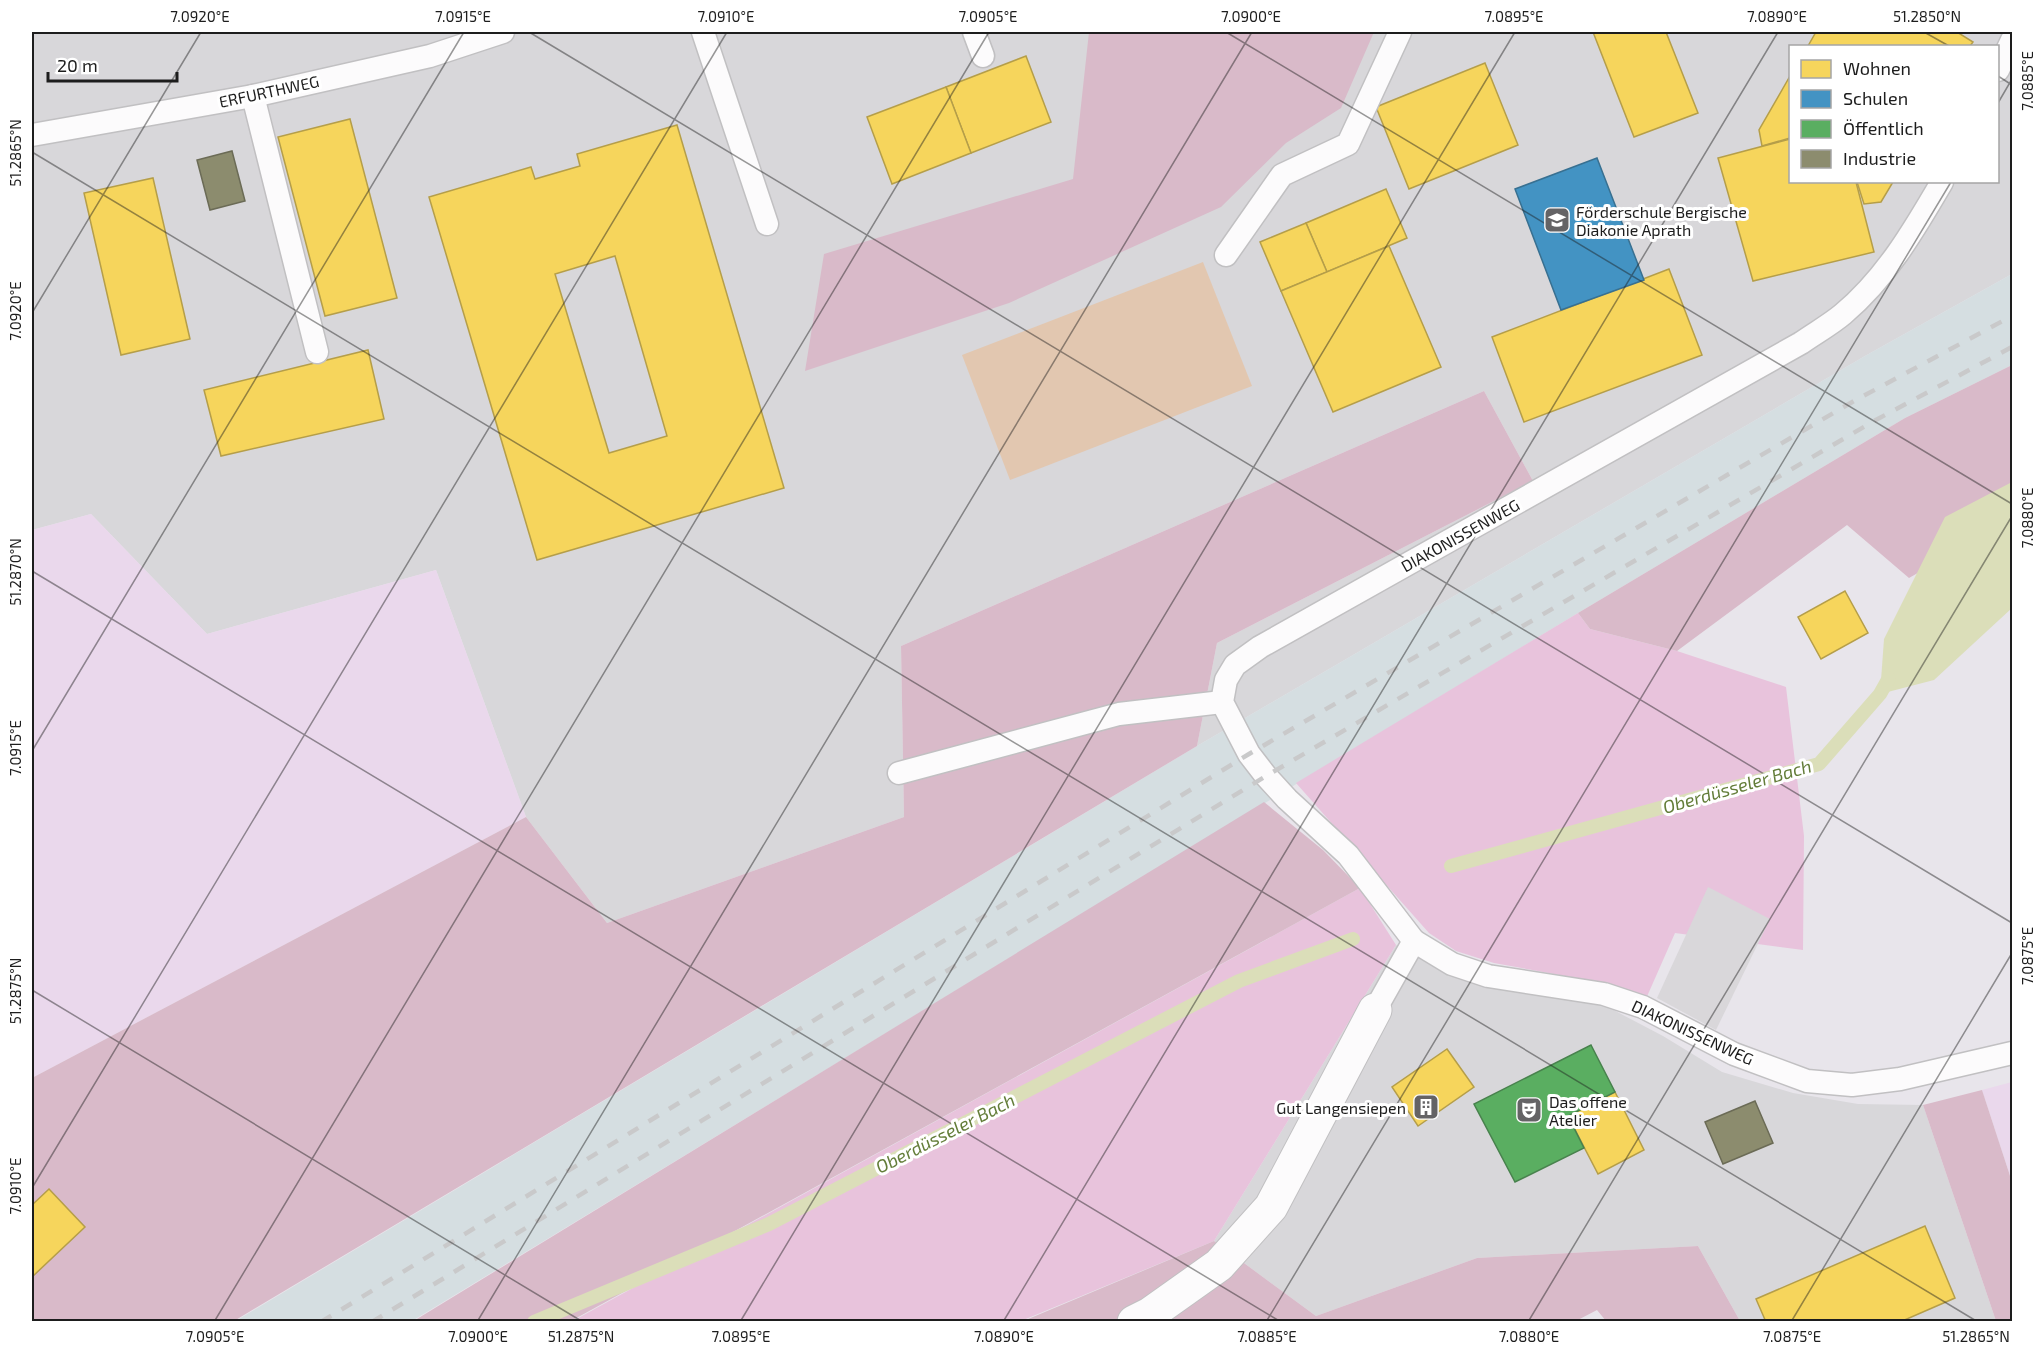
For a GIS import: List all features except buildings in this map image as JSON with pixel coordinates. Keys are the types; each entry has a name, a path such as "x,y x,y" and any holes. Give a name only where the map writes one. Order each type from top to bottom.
{"street":[{"path":"1134,1322 1150,1314 1219,1264 1271,1207 1375,1010"}],"lane":[{"name":"ERFURTHWEG","path":"32,135 253,96 430,56 503,32"},
{"path":"703,32 767,224"},
{"path":"974,32 983,56"},
{"path":"1226,255 1282,175 1348,144 1400,32"},
{"path":"1999,68 2013,40"},
{"path":"253,96 317,352"},
{"name":"DIAKONISSENWEG","path":"1941,183 1905,244 1880,278 1843,314 1801,343 1260,647 1236,665 1226,680 1222,702 1249,754 1266,776 1287,799 1348,855 1414,941 1452,964 1488,976 1604,994 1675,1015 1734,1054 1807,1081 1852,1084 1900,1079 2013,1053"},
{"path":"899,773 1119,714 1222,702"},
{"path":"1375,1010 1414,941"}],"shaded area":[{"path":"32,32 2012,32 2012,274 1865,356 1197,746 1217,643 1533,481 1484,391 901,646 904,817 607,923 526,817 436,570 207,634 91,514 32,530"},
{"path":"1089,32 1374,32 1341,108 1286,143 1221,207 1009,303 805,371 824,254 1073,179"},
{"path":"1203,262 1252,386 1010,480 962,355"},
{"path":"2012,274 2012,365 1905,418 1578,613 412,1321 234,1322 1197,746 1865,356"},
{"path":"2012,365 2012,519 1909,578 1847,525 1677,651 1590,629 1578,613 1905,418"},
{"path":"1484,391 1533,481 1217,643 1197,746 234,1321 32,1322 32,1078 526,817 607,923 904,817 901,646"},
{"path":"2012,482 2012,608 1934,680 1880,694 1884,639 1945,517"},
{"path":"91,514 207,634 436,570 526,817 32,1078 32,530"},
{"path":"1578,613 1590,629 1677,651 1786,687 1804,836 1803,950 1675,933 1645,1001 1604,983 1494,963 1456,951 1429,933 1296,783"},
{"path":"1264,802 1323,850 1360,888 571,1321 412,1322"},
{"path":"1708,887 1770,919 1716,1030 1657,998"},
{"path":"1360,888 1396,945 1214,1241 1021,1321 571,1322"},
{"path":"1396,945 1438,967 1602,1004 1663,1036 1722,1072 1793,1093 1858,1104 1923,1105 1996,1321 1740,1321 1698,1246 1477,1258 1316,1316 1214,1241"},
{"path":"2012,1082 2012,1182 1982,1090"},
{"path":"1982,1090 2012,1182 2012,1321 1996,1321 1923,1105"},
{"path":"1214,1241 1316,1316 1477,1258 1698,1246 1740,1321 1606,1321 1597,1310 1574,1322 1021,1322"}],"waterway":[{"name":"Oberdüsseler Bach","path":"1451,866 1819,764 1880,694 1889,678"},
{"name":"Oberdüsseler Bach","path":"534,1322 769,1224 1239,981 1353,939"}],"railway":[{"path":"321,1322 1249,754 1854,401 2012,316"},
{"path":"372,1322 1266,776 1874,421 2012,347"}],"place":[{"name":"Förderschule Bergische Diakonie Aprath","path":"1557,220"},
{"name":"Gut Langensiepen","path":"1426,1107"},
{"name":"Das offene Atelier","path":"1529,1110"}]}
